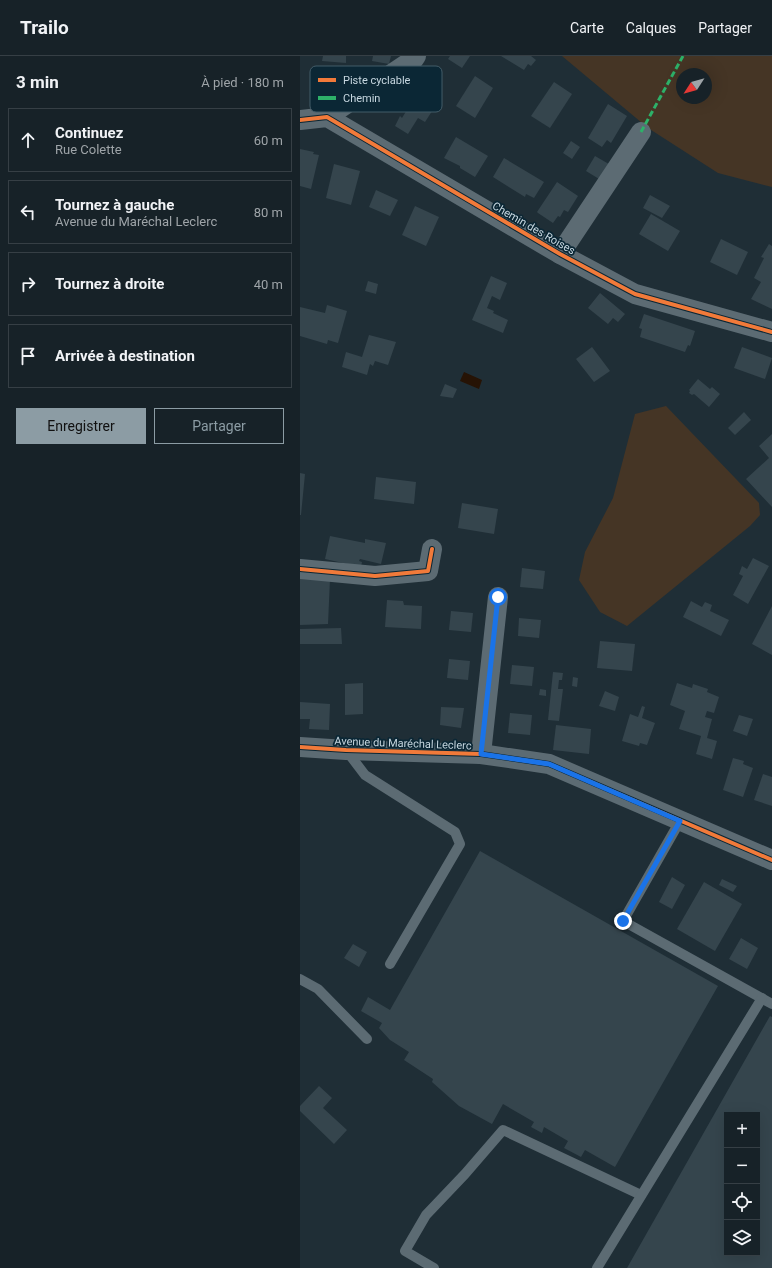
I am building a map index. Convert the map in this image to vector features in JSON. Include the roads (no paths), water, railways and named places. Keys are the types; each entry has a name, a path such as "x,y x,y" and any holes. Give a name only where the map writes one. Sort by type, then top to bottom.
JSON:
{"street":[{"path":"404,66 416,56"},
{"path":"300,120 327,117 334,112"},
{"name":"Chemin des Roises","path":"327,117 560,254 635,294 772,332"},
{"path":"560,254 641,132"},
{"path":"300,569 375,576 428,571 432,549"},
{"path":"481,754 498,597"},
{"name":"Avenue du Maréchal Leclerc","path":"300,747 346,750 481,754 549,764 772,860"}],"lane":[{"path":"346,750 365,775 455,832 460,844 390,964"},
{"path":"680,821 623,921 772,1004"},
{"path":"300,979 318,989 367,1039"},
{"path":"597,1268 762,998"},
{"path":"434,1268 405,1251 426,1215 465,1174 503,1130 641,1195"}]}
